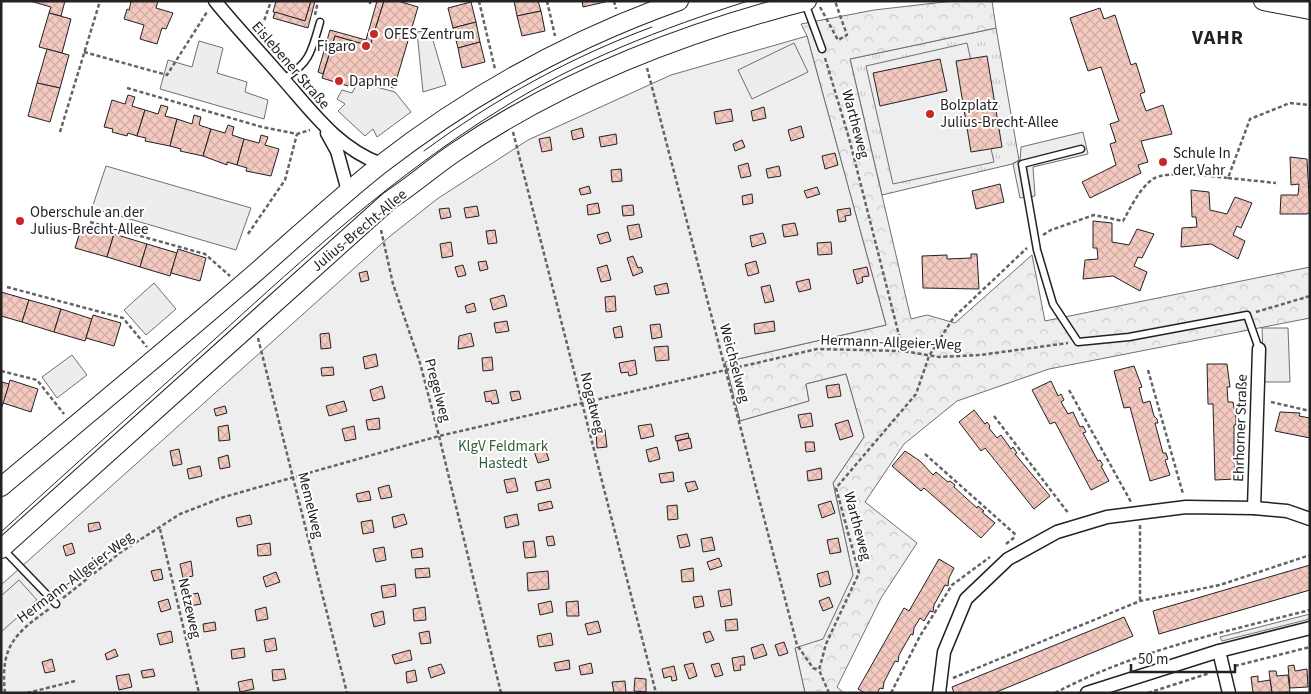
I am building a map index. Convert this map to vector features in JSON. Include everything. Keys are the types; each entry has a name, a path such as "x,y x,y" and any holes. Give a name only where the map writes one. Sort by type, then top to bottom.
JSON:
{"main road":[{"path":"1,487 156,358 348,191 381,164 438,123 499,85 558,54 679,1"},
{"path":"1264,1 1310,10"},
{"name":"Julius-Brecht-Allee","path":"2,548 377,212 454,153 578,81 690,35 809,2"}],"street":[{"name":"Eislebener Straße","path":"212,5 246,37 324,127 346,146 365,158 381,164"},
{"name":"Eislebener Straße","path":"324,127 336,151 348,191"},
{"name":"Ehrhorner Straße","path":"1254,508 1259,349"},
{"path":"939,688 944,652 966,599 1008,559 1057,532 1107,517 1186,507 1254,508 1287,511 1310,519"},
{"path":"1087,693 1219,652 1310,628"},
{"path":"1219,652 1229,693"}],"lane":[{"path":"809,2 822,50"},
{"path":"283,79 296,72 309,58 320,22"},
{"path":"1081,149 1022,164 1035,241 1053,304 1078,342 1129,338 1247,315 1259,349"},
{"path":"2,548 56,604"}],"path":[{"path":"60,132 100,1"},
{"path":"246,37 264,21 271,1"},
{"path":"480,1 499,85"},
{"path":"547,1 558,54"},
{"path":"809,2 830,22 838,40 847,36 835,1"},
{"path":"84,52 167,75 212,5"},
{"name":"Wartheweg","path":"822,50 849,138 904,351"},
{"name":"Weichselweg","path":"642,54 797,645 813,668 819,670"},
{"path":"127,88 262,127 298,134 324,127"},
{"path":"1228,178 1250,119 1290,103 1310,105"},
{"name":"Nogatweg","path":"510,119 656,693"},
{"path":"248,234 285,180 298,134"},
{"path":"929,356 954,317 1035,241 1051,230 1094,215 1123,221 1137,196 1154,178 1187,174 1276,183"},
{"name":"Pregelweg","path":"377,212 393,284 420,363 439,436 502,693"},
{"path":"90,222 205,254 240,286"},
{"path":"7,287 123,318 156,358"},
{"path":"1247,315 1310,296"},
{"name":"Memelweg","path":"253,322 270,378 346,693"},
{"name":"Hermann-Allgeier-Weg","path":"4,693 3,657 25,626 56,604 121,552 180,514 224,497 439,436 582,405 818,349 904,351 929,356 980,355 1031,346 1078,342"},
{"name":"Wartheweg","path":"819,670 826,644 859,573 836,488 916,394 929,356"},
{"path":"1148,370 1186,507"},
{"path":"1,371 37,380 74,427"},
{"path":"1068,390 1138,512 1140,602"},
{"path":"1257,399 1310,411"},
{"path":"994,416 1078,526"},
{"path":"925,454 1028,547"},
{"name":"Netzeweg","path":"160,528 199,693"},
{"path":"1002,547 1016,536"},
{"path":"891,693 920,636 952,586 995,552"},
{"path":"939,688 1140,602 1220,585 1310,555"},
{"path":"1055,693 1084,677 1148,653 1310,610"},
{"path":"819,670 829,693"},
{"path":"27,693 75,680"}],"green space":[{"path":"953,1 992,1 996,28 850,59 911,319 927,315 955,323 1032,255 1045,321 1310,267 1310,318 1049,369 957,401 904,444 865,502 917,543 881,598 837,687 844,693 805,693 795,648 853,575 833,483 864,437 846,374 806,384 809,401 740,421 725,362 886,325 807,36 801,24 874,10"},
{"name":"Bolzplatz Julius-Brecht-Allee","path":"996,28 1019,160 1012,164 882,195 850,59"},
{"name":"KlgV Feldmark Hastedt","path":"807,36 886,325 725,362 740,421 809,401 806,384 846,374 864,437 833,483 853,575 823,639 795,648 805,693 1,693 1,585 389,237 437,199 528,140 671,75"},
{"name":"Bolzplatz Julius-Brecht-Allee","path":"967,43 994,162 893,184 866,66"},
{"path":"1310,614 1310,619 1222,641 1220,637"}],"shaded area":[{"path":"430,30 446,85 423,92 417,32"},
{"path":"199,41 223,48 217,73 247,82 245,92 268,100 264,119 160,89 168,60 192,67"},
{"path":"794,43 808,72 752,99 738,70"},
{"path":"358,82 395,92 411,112 377,137 373,129 365,136 338,111 345,104 337,99 342,90 352,93"},
{"path":"1083,132 1088,154 1033,167 1035,196 1020,198 1013,164 1020,160 1021,147"},
{"path":"106,166 251,208 236,250 92,208"},
{"path":"154,283 176,309 146,335 124,310"},
{"path":"1262,328 1288,328 1290,382 1264,382"},
{"path":"72,355 87,375 57,398 42,377"},
{"path":"19,580 37,600 1,632 1,596"}],"building":[{"path":"30,1 65,1 61,16 49,13 51,7"},
{"path":"158,1 156,8 173,13 166,29 162,28 157,44 140,39 144,25 124,19 131,2"},
{"path":"276,1 311,1 305,21 273,12"},
{"path":"311,1 315,1 308,28 273,18 275,12 305,21"},
{"path":"377,1 384,1 370,46 335,36 323,74 318,72 330,30 366,40"},
{"path":"384,1 398,1 418,7 394,88 351,76 348,86 322,78 335,36 370,46"},
{"path":"514,1 538,1 541,11 517,16"},
{"path":"582,1 605,1 605,2 583,7"},
{"path":"471,2 476,22 453,28 448,8"},
{"path":"1100,8 1104,19 1115,15 1131,65 1136,63 1145,92 1140,94 1146,111 1163,105 1172,134 1141,141 1148,162 1138,165 1141,173 1090,198 1082,182 1116,165 1110,144 1116,142 1110,124 1119,121 1101,67 1088,71 1070,18"},
{"path":"541,11 545,31 522,36 517,16"},
{"path":"49,13 71,19 62,53 39,47"},
{"path":"476,22 480,42 458,48 453,28"},
{"path":"480,42 485,62 462,68 458,48"},
{"path":"47,49 69,55 60,88 37,83"},
{"path":"987,56 1002,147 971,152 956,61"},
{"path":"940,59 947,91 880,106 873,73"},
{"path":"37,83 60,88 50,122 28,116"},
{"path":"128,95 135,97 132,106 145,110 137,136 128,133 127,136 112,132 113,129 104,127 112,100 125,104"},
{"path":"161,105 168,107 165,116 177,119 170,146 145,141 146,138 137,136 145,110 158,114"},
{"path":"764,107 766,118 753,121 751,111"},
{"path":"731,109 733,121 716,124 714,112"},
{"path":"194,115 201,117 199,125 211,129 203,156 180,151 181,149 170,146 177,119 192,124"},
{"path":"228,125 234,127 232,135 244,139 237,165 227,162 227,165 203,156 211,129 225,133"},
{"path":"801,126 804,137 791,141 788,130"},
{"path":"582,128 584,137 573,140 571,131"},
{"path":"616,134 617,144 601,147 599,137"},
{"path":"261,135 268,137 265,145 279,149 271,176 246,171 247,168 237,165 244,139 259,143"},
{"path":"550,137 552,150 542,152 539,139"},
{"path":"742,140 745,147 735,151 733,144"},
{"path":"835,153 838,165 825,169 822,156"},
{"path":"1290,157 1307,159 1310,212 1307,214 1280,214 1281,195 1298,195 1299,184 1291,185"},
{"path":"748,163 751,176 741,178 738,166"},
{"path":"779,166 781,176 768,178 766,169"},
{"path":"621,169 622,181 612,182 611,170"},
{"path":"1000,184 1004,202 976,209 972,191"},
{"path":"589,186 591,193 581,195 579,189"},
{"path":"817,187 820,194 807,198 804,191"},
{"path":"1191,190 1209,192 1210,210 1227,214 1235,197 1252,203 1241,228 1237,226 1233,235 1245,241 1238,259 1211,244 1181,247 1182,228 1197,227 1196,217 1192,217"},
{"path":"752,194 753,203 743,205 742,196"},
{"path":"598,203 600,213 588,215 587,205"},
{"path":"633,205 634,215 623,216 622,206"},
{"path":"477,206 479,216 466,218 464,208"},
{"path":"449,208 451,217 441,219 439,209"},
{"path":"850,208 851,215 845,216 846,221 839,222 837,210"},
{"path":"1093,221 1112,223 1112,242 1129,245 1137,229 1154,234 1142,258 1138,257 1134,266 1147,272 1140,291 1113,276 1083,279 1085,260 1098,259 1097,248 1093,248"},
{"path":"795,223 798,235 784,237 782,225"},
{"path":"639,224 642,237 630,240 627,226"},
{"path":"82,225 114,234 107,257 75,248"},
{"path":"495,230 497,243 488,244 486,231"},
{"path":"608,232 611,241 600,244 597,235"},
{"path":"763,233 766,243 752,247 750,236"},
{"path":"114,234 147,244 140,267 107,257"},
{"path":"451,242 453,256 442,258 440,244"},
{"path":"831,242 832,254 818,255 817,243"},
{"path":"147,244 177,253 170,276 140,267"},
{"path":"178,249 206,258 200,281 171,273"},
{"path":"971,254 977,254 979,289 923,288 922,256 947,255 947,259 971,258"},
{"path":"633,256 638,268 641,267 643,272 633,276 627,258"},
{"path":"486,261 488,269 480,271 478,262"},
{"path":"756,261 759,273 748,276 745,264"},
{"path":"463,265 466,275 458,277 455,267"},
{"path":"607,265 611,280 601,282 597,268"},
{"path":"867,267 869,276 862,277 863,282 857,284 853,270"},
{"path":"367,271 369,280 361,282 359,273"},
{"path":"809,279 811,289 799,292 796,282"},
{"path":"667,283 669,293 656,295 654,286"},
{"path":"770,285 774,301 765,303 761,287"},
{"path":"1,292 29,300 22,322 1,316"},
{"path":"504,295 507,306 493,310 490,299"},
{"path":"615,296 616,311 606,312 605,297"},
{"path":"29,300 61,309 54,332 22,322"},
{"path":"474,303 476,311 467,313 465,306"},
{"path":"61,309 92,319 85,341 54,332"},
{"path":"93,315 121,323 114,346 86,338"},
{"path":"507,321 509,331 496,333 494,323"},
{"path":"774,321 775,331 755,334 754,324"},
{"path":"660,324 662,337 652,339 650,325"},
{"path":"621,326 623,337 615,338 613,328"},
{"path":"329,333 331,348 321,349 320,334"},
{"path":"471,333 474,346 458,349 459,336"},
{"path":"668,346 669,360 656,361 654,347"},
{"path":"376,354 378,366 365,369 363,357"},
{"path":"492,357 493,370 483,371 482,358"},
{"path":"635,360 637,374 629,376 628,372 621,373 619,363"},
{"path":"1207,364 1227,364 1230,387 1227,387 1228,402 1233,402 1236,418 1236,425 1234,425 1234,457 1237,457 1235,479 1215,480 1213,404 1208,404"},
{"path":"1134,366 1142,387 1139,388 1143,403 1150,401 1158,423 1155,423 1163,453 1166,453 1168,459 1165,460 1170,475 1150,481 1130,407 1124,408 1114,371"},
{"path":"333,367 334,375 322,376 321,368"},
{"path":"10,380 38,389 31,412 3,403"},
{"path":"1051,381 1058,396 1061,394 1064,400 1061,402 1068,414 1073,412 1080,427 1083,426 1086,432 1083,433 1098,461 1100,460 1103,465 1101,466 1109,481 1091,490 1055,422 1050,424 1032,390"},
{"path":"2,382 9,384 2,407 1,406"},
{"path":"839,384 841,396 828,398 826,386"},
{"path":"382,386 385,398 373,401 370,390"},
{"path":"496,390 499,403 492,404 491,401 486,402 484,392"},
{"path":"519,391 521,399 512,401 510,392"},
{"path":"344,401 347,411 329,416 326,406"},
{"path":"225,406 227,413 216,416 214,409"},
{"path":"974,410 985,424 987,422 997,438 1001,435 1011,449 1013,447 1017,453 1015,454 1050,496 1034,509 985,448 981,451 959,422"},
{"path":"1280,412 1300,413 1299,416 1310,418 1310,438 1275,431"},
{"path":"811,413 813,426 801,428 798,415"},
{"path":"379,418 380,429 368,430 366,420"},
{"path":"848,420 853,436 840,440 835,424"},
{"path":"651,424 654,436 641,439 638,426"},
{"path":"228,425 230,440 219,441 218,427"},
{"path":"354,426 356,439 345,441 342,429"},
{"path":"605,430 607,447 597,448 596,431"},
{"path":"688,433 689,438 676,441 675,436"},
{"path":"690,438 692,448 679,451 677,441"},
{"path":"805,442 814,442 815,451 806,452"},
{"path":"657,447 660,459 649,462 646,450"},
{"path":"545,448 549,460 538,463 534,451"},
{"path":"179,449 182,464 173,466 170,451"},
{"path":"905,451 920,461 933,475 936,472 955,485 954,487 977,508 978,506 984,511 982,512 995,523 981,538 924,488 921,491 892,466"},
{"path":"228,455 230,467 220,469 218,458"},
{"path":"200,466 202,476 189,479 187,469"},
{"path":"821,468 822,479 808,481 807,471"},
{"path":"673,472 674,481 661,483 659,474"},
{"path":"515,478 518,491 507,493 504,480"},
{"path":"549,479 551,488 537,491 535,482"},
{"path":"695,481 698,489 688,492 685,483"},
{"path":"389,485 392,497 381,499 378,488"},
{"path":"369,491 371,500 358,502 356,494"},
{"path":"551,501 553,508 539,511 538,504"},
{"path":"831,501 835,513 822,518 818,505"},
{"path":"677,505 678,519 668,520 667,506"},
{"path":"404,514 407,524 394,528 392,517"},
{"path":"517,514 519,525 506,528 504,517"},
{"path":"250,515 252,524 238,527 236,518"},
{"path":"372,520 374,532 363,534 361,522"},
{"path":"99,522 101,529 89,532 88,524"},
{"path":"687,534 690,546 680,548 677,536"},
{"path":"553,536 555,545 548,546 546,537"},
{"path":"712,537 715,550 703,552 701,539"},
{"path":"838,538 841,552 830,554 827,540"},
{"path":"534,541 536,557 525,558 523,542"},
{"path":"72,543 75,553 66,556 63,546"},
{"path":"270,543 271,555 258,556 257,545"},
{"path":"384,547 386,560 376,562 373,549"},
{"path":"422,548 423,557 412,558 411,550"},
{"path":"719,558 722,566 710,570 707,562"},
{"path":"939,559 954,568 949,578 948,586 945,585 934,605 933,612 930,611 924,621 920,618 914,628 913,635 911,634 899,655 898,662 895,661 884,682 883,689 880,688 877,693 865,693 858,689 904,608 909,611"},
{"path":"191,561 193,576 183,578 180,564"},
{"path":"1310,565 1310,590 1159,634 1153,611"},
{"path":"429,568 430,577 416,578 415,569"},
{"path":"693,568 694,581 682,582 681,570"},
{"path":"161,569 163,579 154,581 151,571"},
{"path":"548,571 549,589 528,591 527,573"},
{"path":"828,571 831,584 820,587 817,574"},
{"path":"276,572 280,582 266,587 263,577"},
{"path":"395,584 396,596 383,598 381,586"},
{"path":"730,589 732,605 721,607 718,591"},
{"path":"198,593 201,604 190,606 188,595"},
{"path":"702,596 704,606 695,608 693,597"},
{"path":"829,597 833,607 823,611 819,601"},
{"path":"168,599 171,609 161,612 158,602"},
{"path":"551,601 553,612 540,615 538,604"},
{"path":"578,601 579,616 567,616 566,602"},
{"path":"266,607 268,619 257,621 255,610"},
{"path":"425,607 426,620 414,621 413,609"},
{"path":"383,611 385,624 374,627 371,614"},
{"path":"1124,617 1133,636 994,693 954,693 952,687"},
{"path":"737,619 738,630 726,631 725,620"},
{"path":"598,621 601,632 588,635 585,624"},
{"path":"215,622 216,630 204,632 203,624"},
{"path":"171,631 173,642 160,645 157,634"},
{"path":"429,631 431,643 421,644 419,633"},
{"path":"710,631 714,640 706,643 703,633"},
{"path":"551,633 553,645 539,647 537,636"},
{"path":"275,638 277,650 266,652 264,640"},
{"path":"784,642 788,653 779,656 775,645"},
{"path":"763,644 767,655 754,659 751,648"},
{"path":"244,648 245,657 232,659 231,650"},
{"path":"115,649 118,656 107,660 105,654"},
{"path":"410,650 412,660 395,664 392,655"},
{"path":"744,656 745,665 740,665 741,670 734,671 732,658"},
{"path":"52,659 55,671 45,673 42,662"},
{"path":"569,660 570,669 556,671 554,663"},
{"path":"591,663 593,673 581,675 579,666"},
{"path":"693,663 697,676 689,679 684,665"},
{"path":"719,663 723,675 715,677 711,665"},
{"path":"441,664 445,673 431,678 428,668"},
{"path":"1294,665 1295,671 1307,669 1308,687 1290,688 1288,666"},
{"path":"674,666 677,680 672,681 671,676 664,678 662,669"},
{"path":"153,669 155,676 143,678 141,671"},
{"path":"284,669 286,679 273,681 272,670"},
{"path":"415,670 417,681 407,683 406,672"},
{"path":"1269,671 1276,671 1277,676 1288,675 1290,692 1272,693"},
{"path":"129,674 132,687 119,690 116,676"},
{"path":"1258,676 1258,682 1270,680 1272,693 1253,693 1251,677"},
{"path":"635,678 646,679 646,692 634,691"},
{"path":"252,679 254,689 240,692 238,682"},
{"path":"625,681 626,693 614,693 612,682"}],"tram line":[{"path":"1,532 318,247 388,188 462,134 530,92 590,61 653,34 748,1"},
{"path":"424,151 477,114 534,81 592,52 652,27"}],"place":[{"name":"OFES Zentrum","path":"374,34"},
{"name":"Figaro","path":"366,46"},
{"name":"Daphne","path":"339,81"},
{"name":"Bolzplatz Julius-Brecht-Allee","path":"930,114"},
{"name":"Schule In der Vahr","path":"1163,162"},
{"name":"Oberschule an der Julius-Brecht-Allee","path":"20,221"}],"district":[{"name":"VAHR","path":"1218,37"}]}
